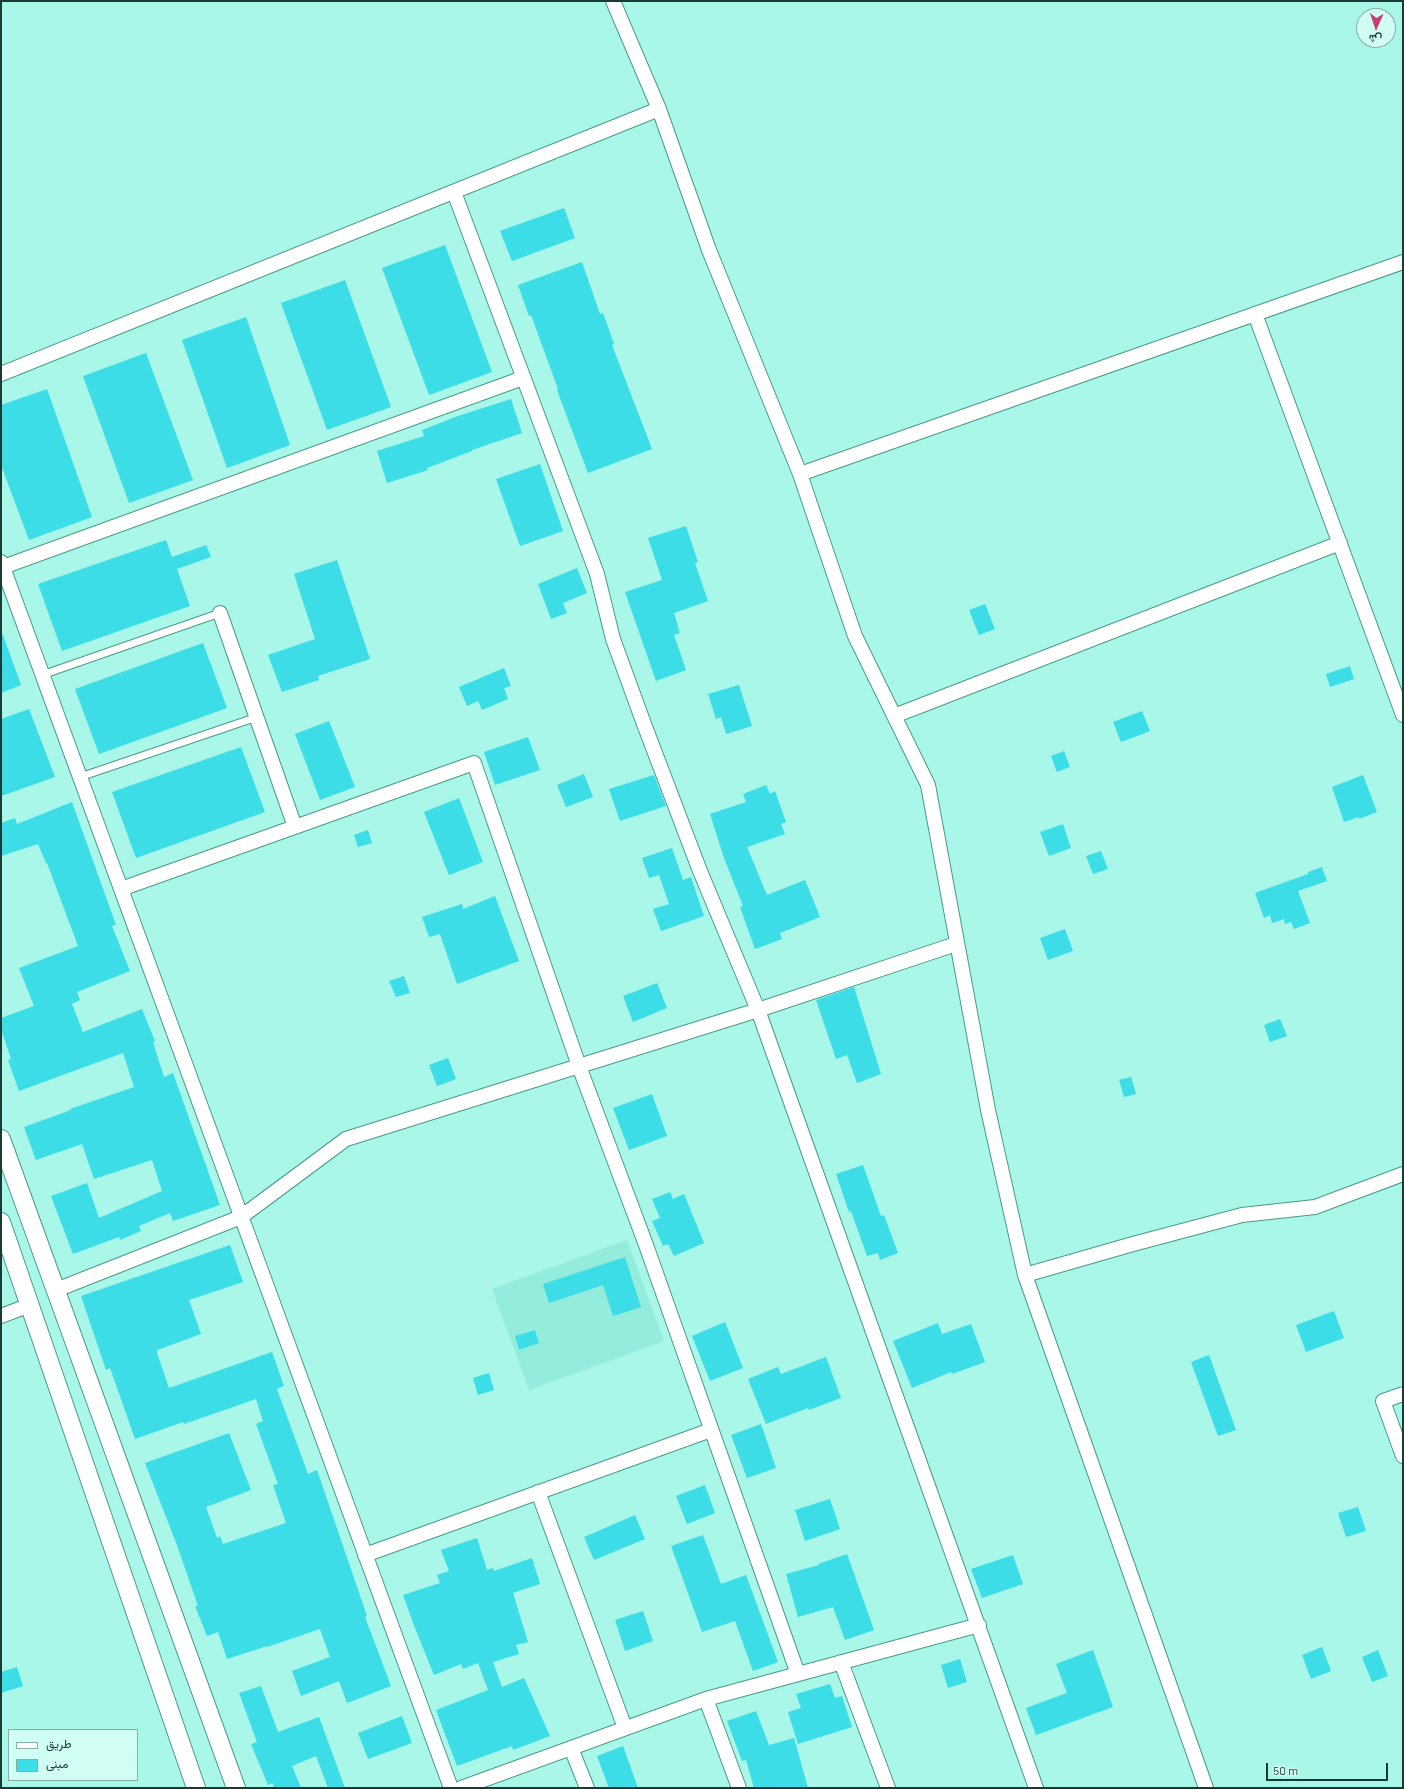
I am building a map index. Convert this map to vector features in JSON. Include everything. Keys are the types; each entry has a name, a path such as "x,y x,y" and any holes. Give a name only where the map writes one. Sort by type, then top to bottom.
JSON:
{"street":[{"path":"613,1 659,109 709,250 800,474 855,636 928,785 956,944 988,1110 1026,1275 1206,1788"},
{"path":"1,374 659,109"},
{"path":"454,192 597,574 613,639 644,724 700,872 758,1010 1036,1788"},
{"path":"800,474 1403,262"},
{"path":"1255,314 1403,715"},
{"path":"451,1788 2,564 524,378"},
{"path":"894,716 1340,543"},
{"path":"220,613 295,827"},
{"path":"121,889 474,763 579,1066 646,1245 798,1674"},
{"path":"56,1290 241,1217 346,1139 758,1010 956,944"},
{"path":"1,1139 236,1788"},
{"path":"1026,1275 1132,1244 1242,1215 1315,1207 1403,1174"},
{"path":"1,1222 196,1788"},
{"path":"1,1316 30,1305"},
{"path":"1403,1394 1383,1401 1403,1456"},
{"path":"365,1555 711,1430"},
{"path":"538,1492 625,1728"},
{"path":"461,1788 706,1699 979,1625"},
{"path":"841,1662 888,1788"},
{"path":"706,1699 739,1788"},
{"path":"571,1748 587,1788"}],"lane":[{"path":"42,675 220,613"},
{"path":"80,777 257,717"}],"shaded area":[{"path":"627,1240 664,1341 529,1390 492,1289"}],"building":[{"path":"564,208 575,238 512,261 500,231"},
{"path":"445,245 492,372 429,395 382,268"},
{"path":"582,262 600,314 603,313 614,344 612,345 652,449 588,473 531,315 529,316 518,285"},
{"path":"345,280 391,407 327,430 281,303"},
{"path":"246,317 290,445 227,468 182,340"},
{"path":"146,353 193,480 129,503 83,376"},
{"path":"47,389 92,517 29,540 1,465 1,405"},
{"path":"511,399 522,433 472,450 427,468 428,470 387,483 377,451 424,436 422,430 458,416"},
{"path":"540,464 563,531 520,546 496,479"},
{"path":"686,526 698,562 695,563 708,601 674,613 680,633 674,635 686,670 656,681 625,592 662,580 648,538"},
{"path":"166,540 172,557 206,545 211,557 177,569 190,606 62,651 38,584"},
{"path":"337,560 370,659 318,676 319,680 282,692 268,655 315,639 294,574"},
{"path":"577,568 587,593 563,603 567,613 551,619 538,584"},
{"path":"985,604 995,629 979,635 969,610"},
{"path":"1,635 3,635 21,685 1,693"},
{"path":"203,643 227,708 99,754 75,689"},
{"path":"1350,666 1354,679 1330,687 1326,674"},
{"path":"504,668 511,686 504,688 508,699 482,710 478,701 467,706 459,687"},
{"path":"739,685 752,726 726,734 721,717 716,719 708,694"},
{"path":"29,709 55,777 1,796 1,719"},
{"path":"1142,711 1150,731 1121,742 1113,722"},
{"path":"329,721 355,787 320,800 295,734"},
{"path":"528,737 540,770 495,785 484,752"},
{"path":"241,747 265,812 136,858 112,792"},
{"path":"1064,751 1070,767 1057,772 1051,756"},
{"path":"584,774 593,797 566,807 557,785"},
{"path":"654,775 666,806 620,821 609,789"},
{"path":"1363,775 1377,812 1359,819 1359,817 1344,822 1332,787"},
{"path":"766,785 770,794 775,791 786,822 781,824 785,834 747,847 767,895 805,880 820,917 780,933 782,939 755,949 740,907 743,906 724,858 710,814 746,802 743,794"},
{"path":"459,798 483,862 449,875 424,812"},
{"path":"72,802 116,925 112,926 130,971 77,992 80,1000 72,1004 83,1032 142,1009 155,1041 153,1042 164,1077 173,1073 220,1205 173,1221 170,1213 139,1226 141,1231 120,1240 119,1237 73,1254 51,1196 87,1183 99,1218 162,1191 152,1160 94,1179 82,1144 36,1160 24,1127 134,1087 123,1053 19,1091 8,1060 11,1059 1,1029 1,1018 34,1006 19,968 78,946 47,863 38,844 1,856 1,823 15,818 17,824"},
{"path":"1063,824 1071,848 1049,856 1040,832"},
{"path":"368,830 372,843 358,847 354,835"},
{"path":"672,848 683,880 691,877 704,916 661,931 653,909 669,904 659,875 649,878 642,858"},
{"path":"1101,851 1108,869 1093,874 1086,856"},
{"path":"1322,867 1327,881 1298,891 1310,923 1294,929 1291,922 1285,924 1284,919 1272,923 1270,915 1264,918 1255,893 1308,874 1308,872"},
{"path":"495,896 519,961 457,984 440,934 429,937 422,917 462,904 463,909"},
{"path":"1065,929 1073,951 1048,960 1040,938"},
{"path":"404,976 410,993 396,997 389,981"},
{"path":"657,983 667,1008 633,1022 623,996"},
{"path":"854,987 881,1074 857,1083 847,1055 836,1059 816,1000"},
{"path":"1280,1019 1287,1036 1270,1042 1264,1025"},
{"path":"448,1058 456,1079 437,1086 429,1065"},
{"path":"1131,1077 1136,1094 1124,1097 1119,1080"},
{"path":"652,1094 667,1136 629,1150 613,1108"},
{"path":"863,1165 881,1216 884,1215 898,1253 880,1260 878,1253 867,1256 851,1211 849,1212 836,1174"},
{"path":"670,1192 673,1199 684,1194 704,1243 674,1256 668,1244 663,1246 652,1221 660,1218 652,1199"},
{"path":"230,1245 243,1282 189,1300 201,1334 157,1350 157,1353 169,1388 272,1352 284,1386 277,1389 308,1474 317,1470 367,1616 365,1617 391,1686 347,1703 339,1681 301,1696 292,1671 330,1657 320,1629 227,1659 218,1632 207,1636 195,1606 198,1606 177,1545 145,1463 229,1433 251,1490 206,1507 217,1538 220,1536 223,1544 286,1523 273,1485 278,1484 256,1424 263,1421 256,1399 135,1439 110,1368 106,1370 81,1296"},
{"path":"625,1257 641,1307 613,1316 603,1285 549,1303 543,1284"},
{"path":"1334,1311 1344,1338 1306,1352 1296,1325"},
{"path":"725,1322 743,1368 710,1381 692,1336"},
{"path":"938,1323 942,1334 971,1324 985,1362 952,1374 951,1372 912,1388 893,1341"},
{"path":"535,1330 539,1343 519,1350 515,1336"},
{"path":"1209,1355 1236,1430 1218,1436 1191,1362"},
{"path":"826,1357 841,1398 809,1410 808,1408 766,1424 748,1379 778,1367 781,1374"},
{"path":"489,1373 494,1390 478,1395 473,1378"},
{"path":"761,1424 776,1468 747,1478 731,1435"},
{"path":"705,1485 715,1513 687,1524 676,1496"},
{"path":"830,1499 840,1529 805,1541 795,1510"},
{"path":"1358,1507 1366,1531 1346,1537 1338,1513"},
{"path":"635,1515 645,1539 594,1560 584,1537"},
{"path":"703,1535 721,1584 746,1575 778,1662 753,1671 735,1621 702,1632 671,1546"},
{"path":"477,1538 487,1570 493,1568 494,1571 532,1558 540,1584 513,1593 528,1642 516,1645 519,1654 493,1662 502,1687 524,1678 550,1736 513,1750 512,1746 457,1766 436,1710 488,1690 478,1663 463,1669 461,1664 434,1675 403,1595 440,1583 437,1575 449,1571 441,1550"},
{"path":"847,1554 874,1630 845,1640 833,1607 798,1617 786,1574 819,1565 818,1564"},
{"path":"1013,1555 1023,1584 982,1598 971,1569"},
{"path":"643,1611 653,1641 625,1651 615,1620"},
{"path":"1322,1647 1331,1671 1311,1679 1302,1655"},
{"path":"1093,1650 1113,1707 1036,1735 1026,1708 1067,1693 1056,1664"},
{"path":"1378,1650 1388,1676 1372,1682 1362,1657"},
{"path":"960,1659 967,1682 948,1688 941,1665"},
{"path":"17,1667 23,1686 1,1693 1,1672"},
{"path":"830,1684 835,1698 842,1696 852,1727 798,1744 788,1712 801,1708 796,1694"},
{"path":"261,1686 278,1732 319,1717 345,1788 328,1788 316,1756 292,1766 301,1788 274,1788 273,1783 268,1785 251,1744 257,1742 239,1693"},
{"path":"756,1711 769,1745 794,1738 808,1788 754,1788 746,1760 742,1761 727,1721"},
{"path":"402,1716 412,1743 368,1759 358,1733"},
{"path":"623,1746 638,1788 609,1788 597,1756"}]}
